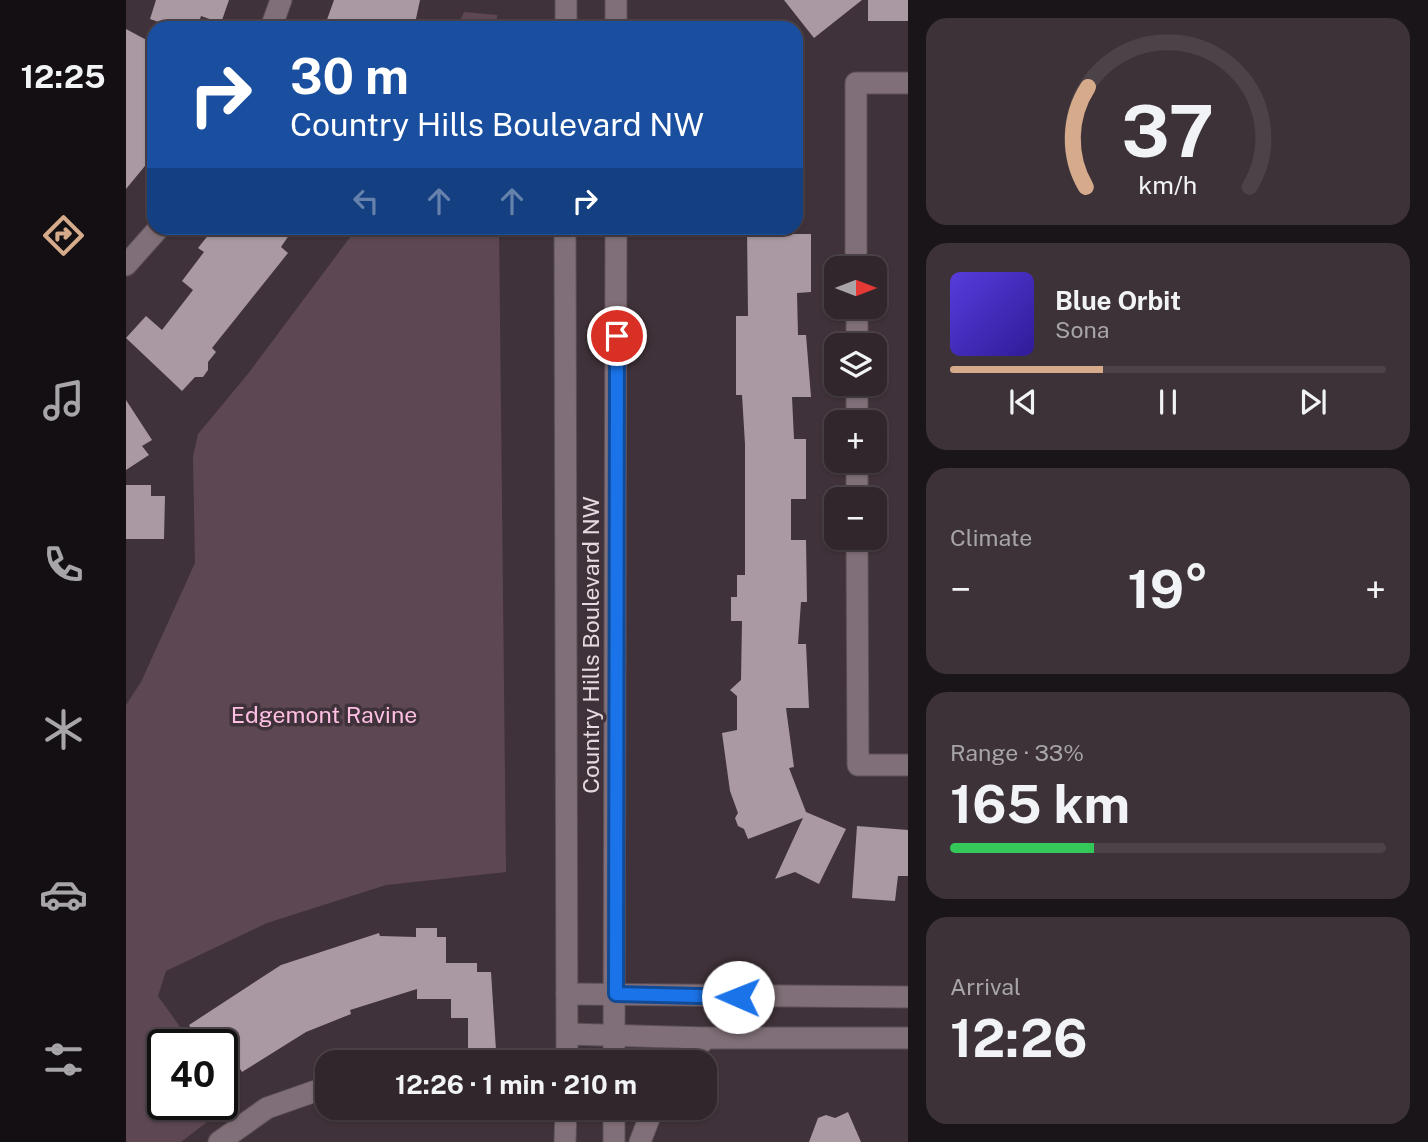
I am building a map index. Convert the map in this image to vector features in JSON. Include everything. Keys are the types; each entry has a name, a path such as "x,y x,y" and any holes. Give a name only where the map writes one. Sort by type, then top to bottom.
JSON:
{"main road":[{"path":"274,21 281,0"},
{"path":"566,0 566,21"},
{"path":"616,0 616,21"},
{"path":"856,256 856,83 908,83"},
{"path":"126,265 153,235"},
{"name":"Country Hills Boulevard NW","path":"565,235 567,1050"},
{"name":"Country Hills Boulevard NW","path":"614,1050 616,235"},
{"path":"858,550 858,765 908,765"},
{"path":"567,994 908,997"},
{"path":"568,1034 706,1038 908,1038"},
{"path":"694,1050 706,1038"},
{"path":"219,1142 267,1108 315,1091"},
{"path":"565,1142 566,1120"},
{"path":"614,1120 614,1142"},
{"path":"640,1142 648,1120"}],"green space":[{"path":"464,12 497,15 497,21 460,21"},
{"name":"Edgemont Ravine","path":"352,235 499,235 506,872 386,885 267,923 166,971 158,996 182,1029 147,1029 147,1120 210,1120 181,1142 126,1142 126,705 141,682 195,563 193,457 198,434 247,375"}],"building":[{"path":"156,0 229,0 222,21 201,16 199,21 150,19"},
{"path":"334,0 420,0 416,21 326,21"},
{"path":"784,0 862,0 814,38"},
{"path":"868,0 908,0 908,21 868,21"},
{"path":"126,29 147,40 147,164 126,189"},
{"path":"811,234 811,292 797,293 798,335 806,335 811,397 792,397 794,439 806,439 806,499 791,499 791,540 806,540 807,602 801,602 798,644 806,644 809,708 786,708 794,767 789,768 806,812 846,829 819,884 795,872 775,879 803,818 748,839 744,829 738,826 735,818 738,813 730,791 722,733 737,730 737,696 730,690 741,680 742,621 731,621 731,597 737,597 737,575 745,575 745,444 742,395 736,395 736,316 748,316 747,235"},
{"path":"208,235 289,235 281,247 288,253 212,348 216,352 208,362 208,370 203,377 195,377 182,391 126,338 146,316 162,330 193,290 182,281 204,252 198,248"},
{"path":"126,400 152,440 142,446 149,455 126,470"},
{"path":"126,485 151,485 151,496 165,496 164,539 126,539"},
{"path":"857,826 908,830 908,876 898,876 895,901 852,898"},
{"path":"416,928 437,928 437,937 446,937 446,963 477,963 477,972 491,972 496,1050 468,1050 468,1018 451,1018 451,999 417,999 417,989 350,1010 351,1014 306,1032 242,1072 238,1066 238,1029 191,1029 189,1025 281,965 379,933 380,936 416,937"},
{"path":"848,1112 861,1142 809,1142 818,1118 826,1115 835,1118"}],"route":[{"path":"617,336 616,994 738,997"}]}
